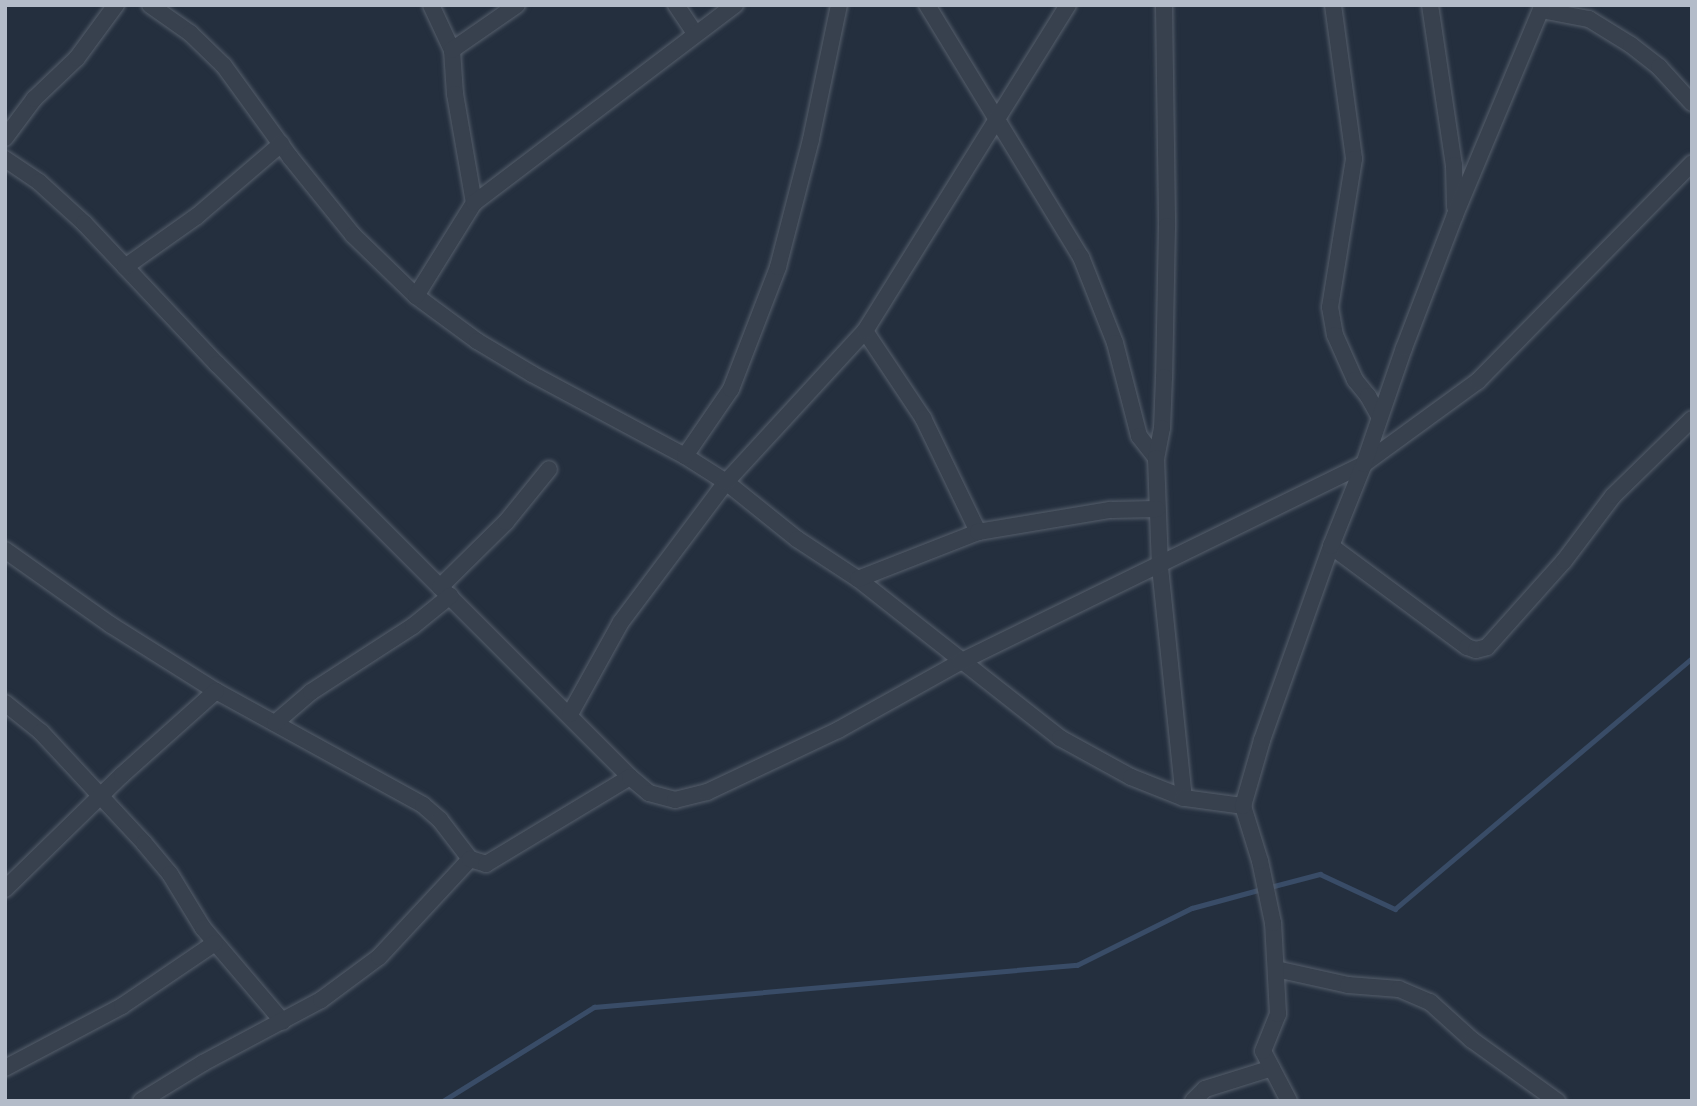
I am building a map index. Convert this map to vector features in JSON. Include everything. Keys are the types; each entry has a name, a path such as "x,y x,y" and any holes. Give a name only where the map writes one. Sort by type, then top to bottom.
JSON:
{"street":[{"path":"5,138 34,99 78,58 116,5"},
{"path":"150,5 210,51 353,234 416,296 477,341 532,374 685,456 726,482 797,539 858,579 960,662 1060,738 1131,777 1184,798 1242,806"},
{"path":"431,5 452,50 455,94 474,203"},
{"path":"452,50 517,5"},
{"path":"676,5 695,33"},
{"path":"416,296 474,203 735,5"},
{"path":"685,456 730,389 778,267 811,139 839,5"},
{"path":"927,5 1081,257 1115,343 1139,436 1156,458"},
{"path":"570,714 621,622 726,482 865,331 1068,5"},
{"path":"1164,5 1165,349 1162,428 1156,458 1157,509 1160,567 1184,798"},
{"path":"1333,5 1354,159 1331,292 1332,321 1355,380 1379,416"},
{"path":"1430,5 1454,165 1455,215"},
{"path":"1289,1101 1263,1051 1278,1014 1273,923 1260,862 1242,806 1262,740 1331,546 1364,464 1379,416 1455,215 1542,8 1589,19 1631,45 1659,67 1692,103"},
{"path":"125,267 197,216 281,144"},
{"path":"5,159 40,182 630,777 649,793 675,800 707,792 838,730 960,662 1160,567 1364,464 1478,381 1692,163"},
{"path":"865,331 937,443 978,533"},
{"path":"1331,546 1467,646 1476,650 1487,648 1564,561 1613,496 1692,419"},
{"path":"275,723 311,692 413,626 549,470"},
{"path":"858,579 978,533 1110,510 1157,509"},
{"path":"5,550 111,625 216,691 423,805 440,820 470,859 486,864 630,777"},
{"path":"5,889 216,691"},
{"path":"5,703 41,732 102,796 170,874 215,943 283,1022"},
{"path":"141,1101 203,1063 321,1000 379,957 470,859"},
{"path":"5,1068 122,1006 215,943"},
{"path":"1276,970 1348,985 1399,989 1430,1002 1472,1040 1557,1101"},
{"path":"1193,1101 1205,1089 1272,1068"}],"waterway":[{"path":"1270,887 1320,874 1395,909 1692,658"},
{"path":"443,1101 594,1007 1077,965 1192,908 1262,889"}]}
